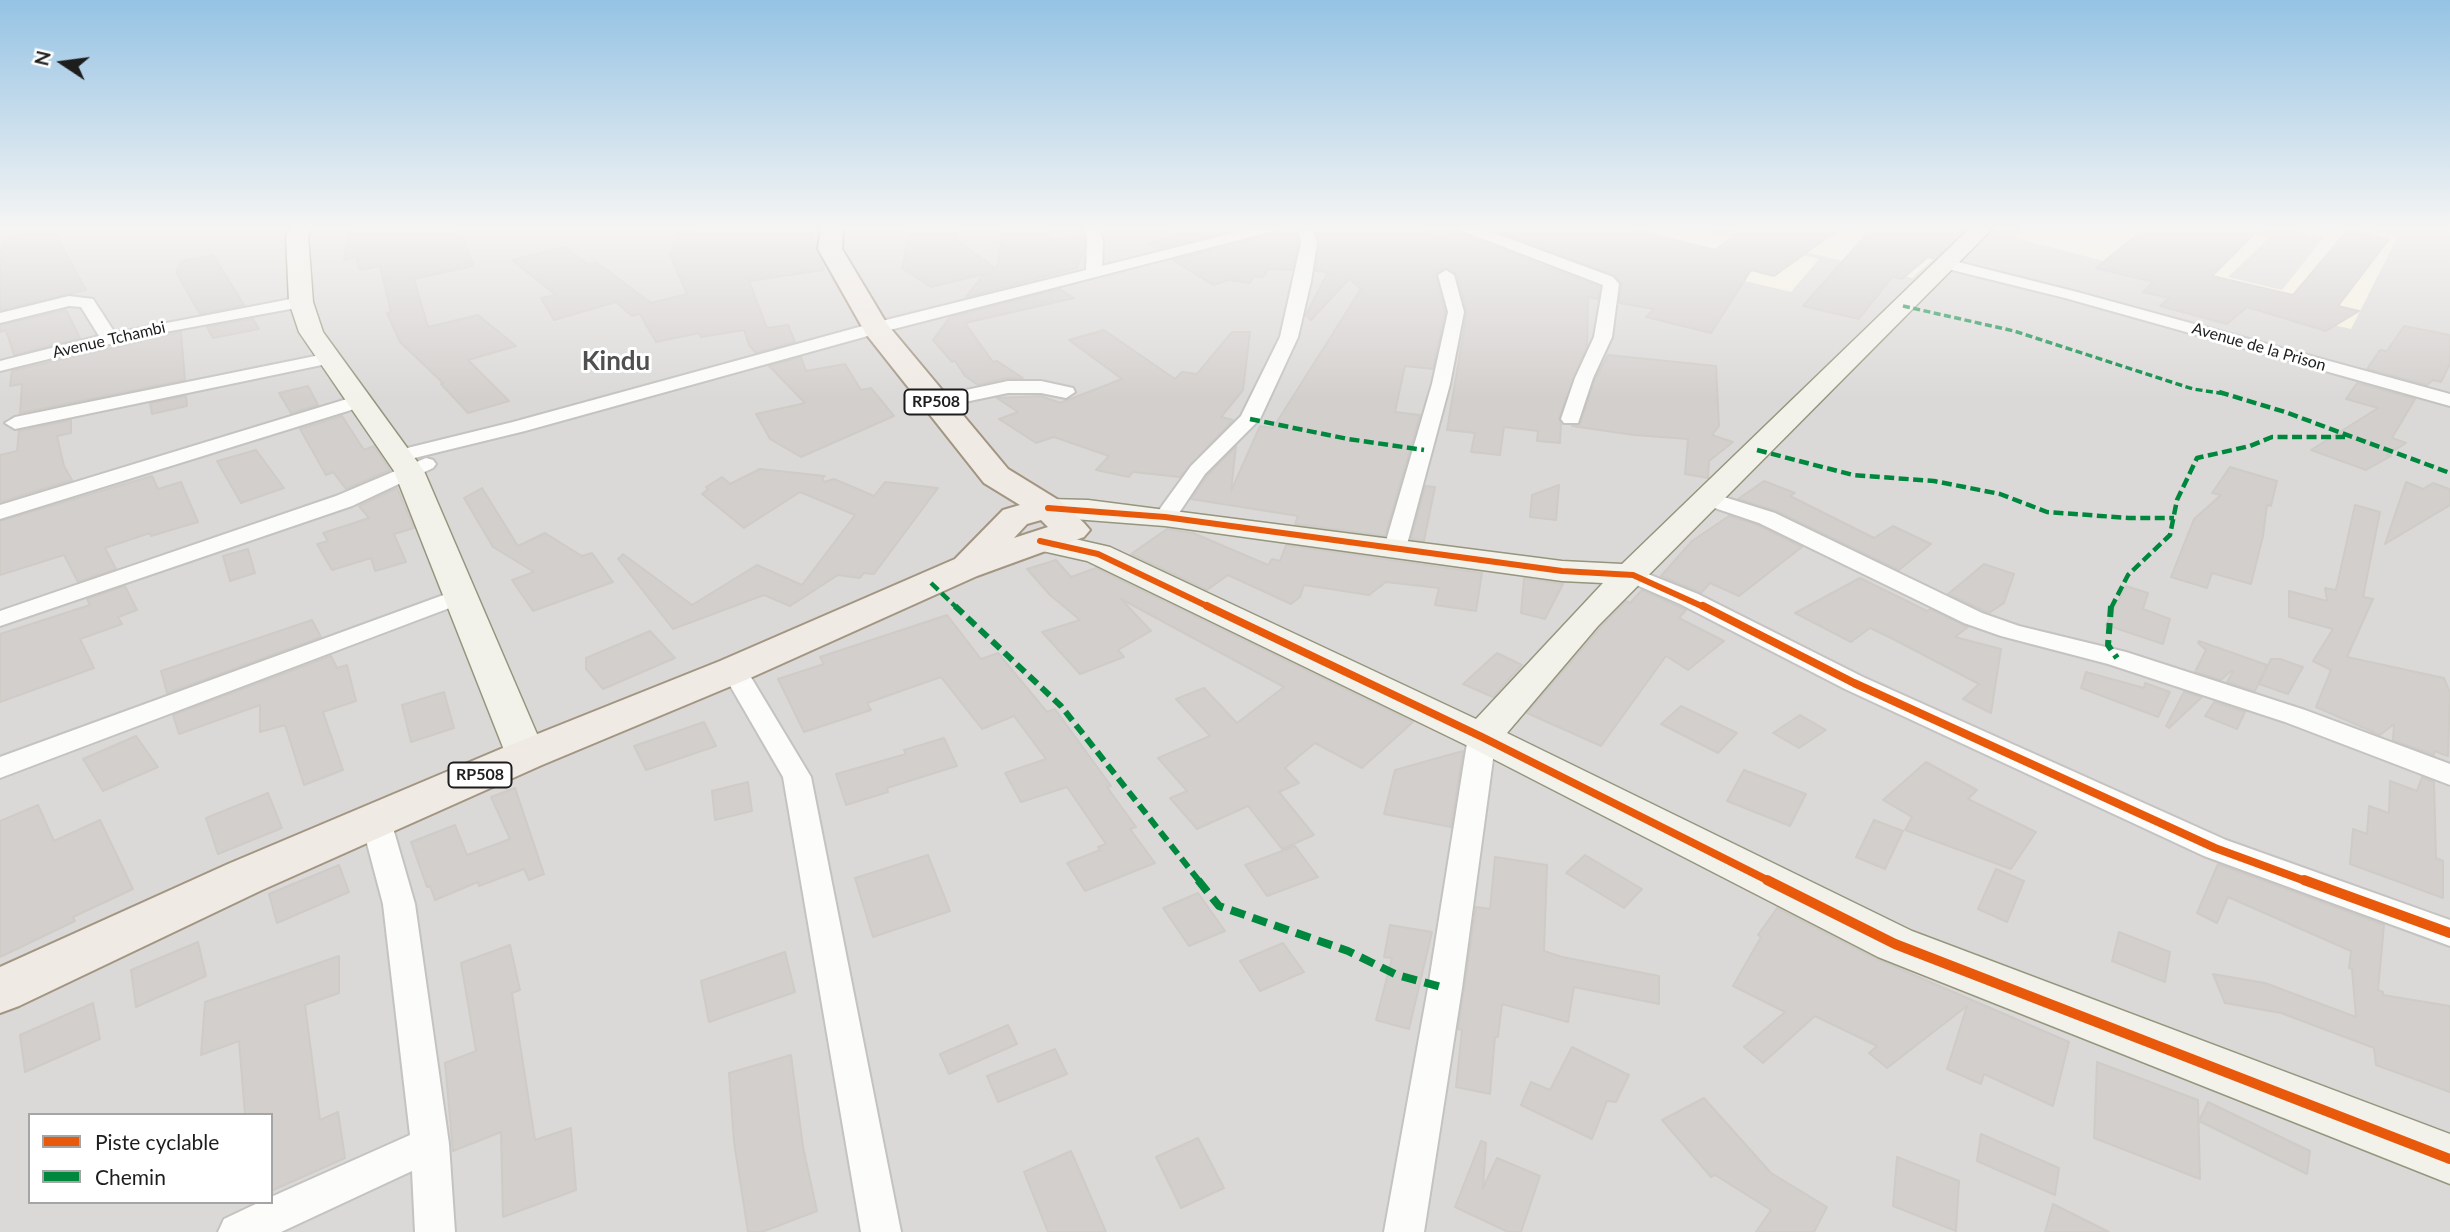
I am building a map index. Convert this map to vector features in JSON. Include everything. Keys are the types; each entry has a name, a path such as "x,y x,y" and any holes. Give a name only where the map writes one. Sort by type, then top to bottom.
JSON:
{"main road":[{"path":"851,284 876,328"},
{"name":"RP508","path":"876,328 996,476 1006,504 1055,530"},
{"name":"RP508","path":"0,991 245,877 526,755 734,670 1055,530"}],"street":[{"path":"300,284 301,302 311,332 404,463 526,755"},
{"path":"0,619 344,501 404,463 518,427 876,328 1045,284"},
{"path":"1165,517 1198,470 1250,419 1284,347 1302,284"},
{"path":"1395,548 1427,437 1456,312 1449,284"},
{"path":"1571,419 1584,378 1603,337 1611,284"},
{"path":"1404,1232 1445,988 1482,737 1586,619 1925,284"},
{"name":"Avenue de la Prison","path":"2029,284 2450,400"},
{"path":"0,317 69,301 87,303 110,339"},
{"name":"Avenue Tchambi","path":"0,366 110,339 301,302"},
{"path":"15,423 199,383 335,365"},
{"path":"936,402 1008,387 1041,387 1066,392"},
{"path":"0,512 360,401"},
{"path":"1709,498 1767,518 1973,618 2010,631 2117,658 2295,716 2450,775"},
{"path":"1055,530 1110,517 1115,512 1563,571 1633,575 1689,598 1854,682 2215,849 2450,933"},
{"path":"1055,530 1482,737 1895,944 2450,1159"},
{"path":"0,768 460,596"},
{"path":"734,670 797,777 881,1232"},
{"path":"376,821 399,904 430,1144 435,1232"},
{"path":"238,1232 430,1144"}],"shaded area":[{"path":"0,284 2450,284 2450,1232 0,1232"},
{"path":"1760,284 1797,284 1791,292"},
{"path":"2196,284 2259,284 2282,290 2286,284 2373,284 2351,329 2197,293 2202,286"}],"building":[{"path":"0,284 83,284 86,290 0,310"},
{"path":"183,284 231,284 244,305 200,314"},
{"path":"384,284 416,284 428,327 478,315 516,346 468,360 509,401 468,413 441,384 443,383 400,342 387,313 391,312"},
{"path":"543,284 626,284 651,303 687,294 683,284 750,284 767,328 788,325 795,342 756,353 749,345 744,330 701,337 699,333 656,342 640,314 632,316 616,302 554,320 541,298 556,295"},
{"path":"976,284 1014,284 966,297"},
{"path":"1322,284 1344,284 1311,320 1306,315"},
{"path":"1356,284 1438,284 1445,312 1433,369 1405,366 1395,412 1420,415 1385,536 1295,524 1298,516 1191,499 1207,476 1236,446 1231,491 1260,426 1273,428 1361,289"},
{"path":"1460,284 1593,284 1600,287 1598,299 1588,297 1587,346 1559,418 1560,443 1537,441 1538,431 1504,427 1500,455 1471,452 1475,433 1447,430 1467,312"},
{"path":"1622,284 1742,284 1711,333 1646,317 1654,309 1619,303"},
{"path":"1822,284 1886,284 1859,319 1803,306"},
{"path":"2151,284 2248,284 2293,295 2302,284 2354,284 2338,306 2359,311 2326,331 2247,307 2227,324 2160,306 2169,298 2143,292"},
{"path":"1060,289 1074,298 965,323 993,362 997,361 1023,378 1007,378 978,385 965,376 955,361 952,362 933,340 950,317"},
{"path":"66,310 80,338 14,355 6,330 0,332 0,325"},
{"path":"253,319 259,329 213,338 207,327"},
{"path":"2404,326 2450,335 2450,364 2441,382 2433,380 2427,385 2367,369 2380,350 2387,351"},
{"path":"1104,330 1175,379 1182,372 1197,374 1232,332 1250,332 1243,390 1221,417 1233,420 1180,477 1133,472 1129,477 1096,470 1109,456 1054,437 1036,443 999,419 1018,412 997,398 1041,396 1060,403 1122,379 1069,340"},
{"path":"181,332 185,380 20,413 22,384 10,386 12,371"},
{"path":"1608,355 1716,366 1719,426 1712,435 1733,442 1709,461 1708,478 1685,474 1688,439 1572,426 1580,424 1595,379"},
{"path":"801,357 806,371 845,364 861,390 871,388 894,416 801,457 770,439 756,414 805,403 769,366"},
{"path":"2357,383 2415,399 2392,438 2406,443 2387,455 2391,456 2366,470 2311,450 2378,408 2346,399"},
{"path":"308,386 318,405 291,413 279,393"},
{"path":"186,396 187,406 152,414 150,403"},
{"path":"342,416 364,450 374,446 390,470 346,489 333,472 326,475 300,429"},
{"path":"71,420 71,433 57,436 64,466 72,480 0,502 0,455 17,451 19,431"},
{"path":"256,450 284,488 241,503 217,461"},
{"path":"2230,467 2277,481 2271,506 2267,505 2263,536 2251,584 2212,573 2207,588 2171,577 2194,519 2221,495 2212,493"},
{"path":"760,469 825,476 822,477 824,482 834,479 874,496 885,482 938,488 874,574 864,573 860,578 838,575 790,606 764,595 673,629 618,559 623,554 692,605 757,565 802,585 855,515 800,492 744,528 702,494 708,489 706,487 722,477 730,484"},
{"path":"152,476 158,489 181,482 198,522 151,536 150,533 105,548 116,569 78,582 64,555 0,575 0,521"},
{"path":"1764,481 1795,493 1790,496 1874,538 1893,526 1931,544 1899,570 1776,511 1738,499"},
{"path":"2406,482 2423,489 2433,483 2450,489 2450,505 2385,544"},
{"path":"1559,485 1556,520 1530,517 1532,495"},
{"path":"1425,486 1435,487 1424,541 1411,539"},
{"path":"397,488 414,528 394,534 406,562 375,571 371,558 332,570 317,544 328,541 323,533 369,518 359,506"},
{"path":"482,488 518,546 545,533 582,556 592,553 613,582 533,611 512,580 534,572 493,547 464,498"},
{"path":"2355,505 2380,512 2363,597 2373,599 2347,657 2444,678 2450,693 2448,756 2434,751 2434,755 2393,740 2394,724 2380,735 2316,707 2331,670 2313,661 2333,629 2289,617 2289,591 2327,601 2325,588 2336,590"},
{"path":"1729,516 1758,525 1802,547 1739,596 1710,583 1701,593 1661,576 1692,541"},
{"path":"1167,529 1193,533 1268,565 1272,559 1280,561 1286,545 1482,573 1476,611 1435,605 1439,588 1386,582 1369,595 1304,585 1300,597 1291,604 1228,575 1207,590 1131,554"},
{"path":"248,549 255,573 230,581 223,556"},
{"path":"1056,560 1071,577 1096,568 1413,722 1362,768 1315,743 1285,768 1299,783 1279,792 1314,835 1282,849 1248,806 1197,829 1170,798 1187,791 1158,758 1210,736 1176,699 1204,688 1237,723 1284,687 1121,599 1151,631 1118,650 1124,657 1080,674 1042,632 1080,620 1050,595 1027,569"},
{"path":"1984,564 2014,574 2004,603 1989,613 1948,594"},
{"path":"1524,578 1563,584 1545,619 1521,613"},
{"path":"1860,578 1927,611 1930,609 1968,627 1955,637 2001,649 1991,713 1963,699 1979,684 1891,638 1870,628 1851,642 1795,613"},
{"path":"125,586 137,610 118,617 122,624 80,639 94,668 0,702 0,634 90,605 87,599"},
{"path":"2126,586 2148,593 2143,609 2170,619 2163,644 2106,625"},
{"path":"1642,590 1686,610 1679,618 1724,641 1688,670 1666,656 1601,746 1527,713 1600,628 1626,601 1630,603"},
{"path":"947,615 981,659 998,653 1047,712 1055,709 1111,786 1107,787 1136,827 1130,829 1155,863 1085,891 1067,863 1100,850 1098,847 1106,844 1067,787 1021,802 1005,773 1046,759 1014,716 982,729 941,677 867,703 871,710 804,732 778,679 824,664 820,657"},
{"path":"312,620 321,637 167,693 161,671"},
{"path":"650,631 675,658 603,689 586,669 586,658"},
{"path":"2199,641 2267,665 2255,691 2227,682 2233,672 2231,671 2221,680 2195,672 2206,650"},
{"path":"1497,653 1522,665 1493,697 1463,684"},
{"path":"331,656 337,668 347,665 356,701 323,712 343,770 304,785 285,725 260,732 260,705 179,734 173,715"},
{"path":"2271,659 2280,659 2303,667 2288,694 2259,684"},
{"path":"2086,672 2144,688 2145,683 2170,692 2158,717 2081,688"},
{"path":"444,692 454,728 411,742 402,705"},
{"path":"2184,692 2202,697 2169,728 2166,726"},
{"path":"2214,702 2245,712 2237,729 2205,716"},
{"path":"1681,706 1737,733 1718,753 1661,724"},
{"path":"1800,715 1826,730 1799,748 1773,733"},
{"path":"704,722 716,746 646,770 634,746"},
{"path":"136,736 158,767 103,791 83,759"},
{"path":"944,738 957,766 887,788 888,792 846,805 836,774 906,754 904,750"},
{"path":"1463,751 1451,827 1384,814 1395,770"},
{"path":"1926,762 1977,790 1968,799 2036,832 2011,869 1905,830 1912,817 1883,800"},
{"path":"1744,770 1806,794 1790,826 1727,801"},
{"path":"2422,777 2434,782 2436,858 2443,861 2443,898 2350,864 2353,829 2367,834 2369,806 2389,813 2390,781 2417,791"},
{"path":"748,782 752,811 715,820 712,791"},
{"path":"515,788 544,874 529,880 524,869 479,886 478,882 435,900 430,886 427,887 411,842 455,825 467,855 510,839 491,797"},
{"path":"268,793 282,828 218,854 206,818"},
{"path":"38,805 54,841 100,820 133,889 73,917 75,921 0,957 0,821"},
{"path":"1874,820 1903,831 1885,869 1856,857"},
{"path":"1295,846 1318,877 1267,896 1245,865"},
{"path":"928,855 950,911 873,937 855,878"},
{"path":"1585,855 1642,889 1624,908 1566,873"},
{"path":"1495,857 1547,865 1544,951 1659,976 1659,1004 1574,987 1568,1022 1502,1004 1498,1037 1495,1037 1490,1094 1456,1087 1462,1030 1458,1029 1476,907 1490,909"},
{"path":"2218,864 2384,925 2378,990 2383,992 2383,995 2450,1006 2450,1092 2376,1065 2374,1048 2281,1013 2225,1003 2213,974 2265,983 2356,1017 2352,969 2349,968 2351,951 2228,897 2217,923 2197,913"},
{"path":"339,865 349,892 277,923 269,894"},
{"path":"1996,869 2024,881 2007,922 1978,909"},
{"path":"1198,893 1225,931 1189,946 1163,908"},
{"path":"1777,908 1877,959 2069,1042 2053,1106 1984,1074 1981,1084 1947,1069 1967,1006 1887,1068 1869,1053 1877,1046 1815,1016 1763,1063 1744,1047 1785,1012 1733,986 1761,937 1758,935"},
{"path":"1390,925 1432,932 1409,1029 1376,1020 1392,958 1384,957"},
{"path":"2119,932 2170,952 2165,982 2112,961"},
{"path":"198,942 206,976 136,1007 131,970"},
{"path":"1283,943 1304,972 1260,991 1240,961"},
{"path":"510,945 520,990 512,993 535,1140 571,1128 576,1190 503,1217 501,1132 453,1151 445,1063 476,1051 461,963"},
{"path":"785,952 795,992 709,1022 701,981"},
{"path":"339,956 339,993 305,1005 320,1120 338,1112 345,1158 273,1190 273,1113 245,1113 239,1041 201,1055 205,1002"},
{"path":"93,1003 100,1039 25,1072 20,1035"},
{"path":"1008,1025 1017,1044 949,1074 940,1054"},
{"path":"1572,1047 1629,1075 1616,1102 1607,1101 1592,1139 1521,1105 1531,1082 1550,1090"},
{"path":"1055,1049 1067,1074 998,1102 987,1076"},
{"path":"791,1055 803,1147 817,1211 762,1232 748,1232 734,1142 729,1073"},
{"path":"2097,1062 2198,1100 2200,1179 2094,1138"},
{"path":"1704,1098 1771,1173 1827,1207 1814,1232 1756,1232 1771,1210 1715,1175 1711,1177 1662,1120"},
{"path":"2208,1102 2310,1151 2307,1174 2199,1121"},
{"path":"1981,1134 2059,1168 2055,1195 1977,1161"},
{"path":"1198,1138 1224,1188 1181,1208 1156,1157"},
{"path":"1481,1141 1486,1143 1483,1188 1497,1158 1540,1176 1521,1232 1508,1232 1455,1207"},
{"path":"1071,1151 1106,1232 1048,1232 1024,1172"},
{"path":"1897,1157 1959,1181 1956,1231 1893,1206"},
{"path":"2053,1204 2109,1232 2045,1232"}],"marked path":[{"path":"1903,306 2014,331 2193,389 2223,393 2285,412 2450,473"},
{"path":"1250,419 1348,439 1424,450"},
{"path":"2117,658 2108,645 2111,605 2128,575 2170,535 2177,500 2197,458 2250,446 2272,437 2345,437"},
{"path":"1757,450 1853,475 1934,481 2000,494 2047,512 2129,518 2174,518"},
{"path":"931,583 1061,706 1219,906 1348,951 1397,975 1445,988"}],"cycle path":[{"path":"1048,508 1165,517 1562,571 1633,575 1689,599 1854,683 2215,848 2450,933"},
{"path":"1040,541 1098,554 1482,737 1895,944 2450,1159"}],"district":[{"name":"Kindu","path":"616,362"}]}
